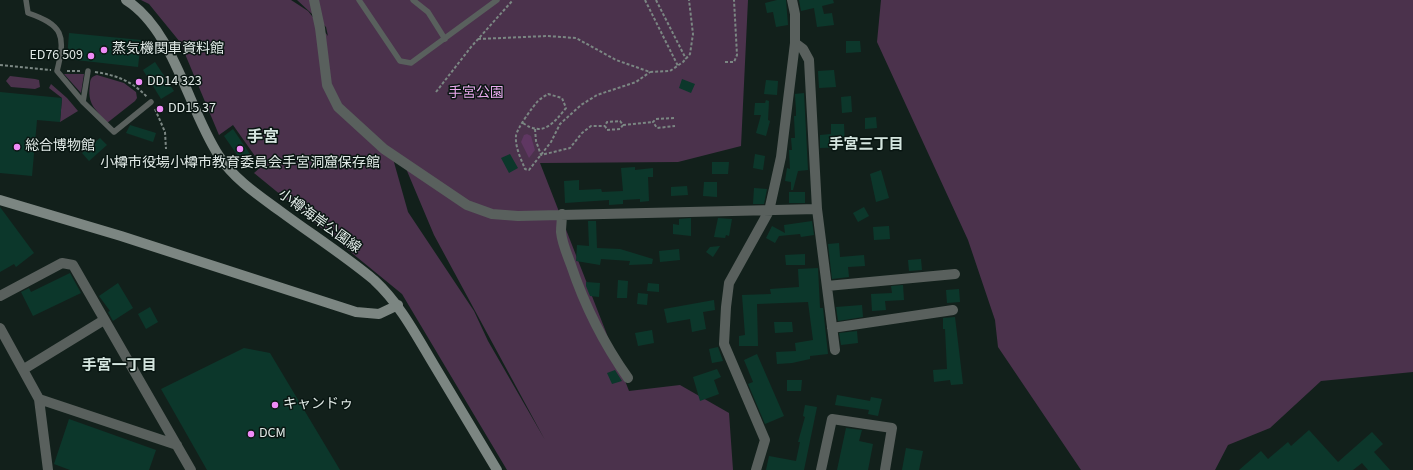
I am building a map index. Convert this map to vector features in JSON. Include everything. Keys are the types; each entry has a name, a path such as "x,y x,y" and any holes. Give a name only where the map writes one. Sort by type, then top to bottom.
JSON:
{"main road":[{"name":"小樽海岸公園線","path":"126,0 143,14 165,42 209,140 220,158 236,177 254,193 353,264 374,281 398,305 497,470"},
{"path":"0,200 121,236 356,312 380,314 398,305"}],"street":[{"path":"314,0 320,28 327,85 338,106 358,127 384,148 467,205 492,214 518,216 817,210"},
{"path":"756,470 765,440 724,344 729,283 769,211 780,157 795,43 795,14 792,0"},
{"path":"795,43 803,49 809,60 817,210 835,350"},
{"path":"562,214 561,231 563,243 574,275 614,359 628,378"},
{"path":"0,296 62,263 73,265 191,470"},
{"path":"827,286 955,274"},
{"path":"832,328 953,310"},
{"path":"24,369 104,320"},
{"path":"0,328 24,369 39,399 48,470"},
{"path":"39,399 177,445"},
{"path":"821,470 832,419 892,428 885,470"}],"lane":[{"path":"26,0 28,13 47,20 59,30 61,51 57,71 83,102 114,132 151,102"},
{"path":"359,0 400,61 411,63 497,0"},
{"path":"413,0 428,12 445,39"},
{"path":"83,102 88,71"}],"path":[{"path":"436,92 478,39 513,0"},
{"path":"645,0 678,66"},
{"path":"656,0 686,59"},
{"path":"478,39 548,36 576,38 616,60 650,72 670,71 678,66 690,54 693,34 689,0"},
{"path":"725,62 734,62 738,55 734,0"},
{"path":"0,65 27,66 57,71 88,71 112,75 130,82 151,102 165,132 166,149"},
{"path":"523,123 540,130 549,126 566,108 562,98 548,94 538,101 523,123 516,135 518,153 525,169 529,170 551,142 560,124 581,105 597,95 636,82 650,72"},
{"path":"541,155 570,148 582,133 591,126 605,126 607,130 620,129 624,125 653,122 656,119 674,118"},
{"path":"556,120 560,124"},
{"path":"605,126 607,122 620,121 624,125"},
{"path":"653,122 657,128 675,126"},
{"path":"535,129 536,141 541,155"}],"green space":[{"name":"手宮公園","path":"141,0 291,0 308,11 328,36 326,27 297,0 748,0 741,146 678,162 540,163 629,391 680,385 729,413 733,470 507,470 402,294 254,173 262,166 233,125 219,135 180,42 149,4","holes":["390,148 402,159 434,235 545,440 488,341 474,311 408,212"]},
{"path":"881,0 1413,0 1413,372 1321,381 1270,428 1228,445 1215,470 1081,470 998,347 995,320 968,240 877,42"},
{"path":"64,74 84,74 81,93"},
{"path":"97,75 124,83 136,92 137,98 135,101 107,123 91,102 89,91 90,81"},
{"path":"10,76 39,80 40,87 35,89 11,87 6,81"},
{"path":"51,84 67,98 78,111 60,122 62,98 49,88"}],"shaded area":[{"path":"527,134 531,136 535,150 529,158 521,142 524,135"}],"building":[{"path":"777,0 786,0 788,25 776,27 773,12 767,13 765,3"},
{"path":"799,0 833,0 834,3 822,6 824,14 832,13 834,25 817,27 814,8 801,11"},
{"name":"蒸気機関車資料館","path":"69,33 141,40 138,67 67,59"},
{"path":"846,41 860,41 861,52 846,53"},
{"path":"155,62 174,91 161,99 143,70"},
{"path":"834,70 836,87 819,88 818,71"},
{"path":"682,79 695,84 691,93 679,88"},
{"path":"766,80 778,81 777,95 764,94"},
{"name":"総合博物館","path":"0,92 62,98 60,122 37,120 32,176 0,173"},
{"path":"804,93 808,170 798,171 793,190 791,190 791,182 785,181 787,168 790,169 789,150 792,150 791,138 795,138 795,94"},
{"path":"851,96 852,112 842,113 841,97"},
{"path":"766,100 769,101 768,120 770,121 766,136 756,133 761,115 754,115 755,103 765,103"},
{"path":"876,117 877,128 865,129 865,118"},
{"path":"831,124 844,124 845,147 820,148 820,135 831,134"},
{"path":"130,125 156,133 153,142 126,133"},
{"name":"小樽市役場小樽市教育委員会手宮洞窟保存館","path":"233,129 256,163 247,169 224,136"},
{"path":"100,138 107,145 89,161 82,153"},
{"path":"510,154 518,168 509,173 501,158"},
{"path":"755,154 765,156 763,170 753,168"},
{"path":"712,162 729,162 728,174 712,174"},
{"path":"635,167 635,170 653,168 653,177 648,177 649,201 640,202 640,199 623,200 623,204 609,205 609,200 565,203 564,181 579,180 579,190 601,189 602,192 623,191 621,168"},
{"path":"881,170 889,198 876,202 870,174"},
{"path":"704,182 717,182 717,197 703,196"},
{"path":"687,186 688,195 671,196 671,187"},
{"path":"754,188 767,189 764,204 753,204"},
{"path":"789,192 805,192 805,203 789,203"},
{"path":"0,207 34,253 16,267 14,264 0,272"},
{"path":"864,207 869,216 858,222 853,213"},
{"path":"691,218 691,236 673,234 673,224 679,225 679,219"},
{"path":"718,218 732,219 729,236 726,235 725,238 714,237"},
{"path":"588,221 596,221 597,248 620,249 653,259 652,264 629,265 630,261 601,259 600,265 576,261 577,245 589,246"},
{"path":"812,221 814,235 801,237 800,234 779,236 775,243 766,238 772,226 785,233 784,225"},
{"path":"889,226 890,239 874,240 873,227"},
{"path":"839,243 840,257 864,255 865,266 848,267 849,277 832,279 828,244"},
{"path":"720,246 713,257 706,252 710,247"},
{"path":"679,249 680,260 660,262 659,251"},
{"path":"805,254 805,265 786,265 785,255"},
{"path":"921,259 922,270 909,271 908,260"},
{"path":"818,268 820,308 823,308 828,354 810,356 810,359 792,363 777,364 776,352 796,351 795,343 813,340 808,302 757,304 758,346 739,346 739,336 745,335 742,295 771,294 770,289 799,287 798,269"},
{"path":"70,273 81,293 33,316 21,292 29,288 31,292"},
{"path":"618,280 628,281 627,298 617,298"},
{"path":"586,282 600,283 599,297 590,296"},
{"path":"118,283 133,308 113,321 108,312 110,311 99,296"},
{"path":"648,283 659,284 659,292 647,291"},
{"path":"903,285 904,300 885,301 886,310 872,311 871,294 892,293 891,286"},
{"path":"959,289 960,302 947,303 946,290"},
{"path":"638,293 648,294 647,305 637,304"},
{"path":"714,300 715,310 703,312 706,329 692,332 690,319 667,323 664,309"},
{"path":"862,305 863,317 838,321 836,307"},
{"path":"150,307 158,322 146,329 138,314"},
{"path":"955,317 963,384 951,385 950,380 934,382 933,370 947,369 943,318"},
{"path":"774,322 792,322 793,332 775,333"},
{"path":"652,330 654,343 638,346 635,333"},
{"path":"857,331 858,343 841,345 839,333"},
{"path":"718,347 723,361 712,363 709,349"},
{"path":"244,348 270,353 340,470 207,470 161,389"},
{"path":"757,354 784,416 765,424 748,384 753,382 744,360"},
{"path":"717,369 721,377 714,380 719,394 700,401 693,377"},
{"path":"615,370 622,381 612,384 607,373"},
{"path":"787,380 802,380 801,391 787,391"},
{"path":"837,395 870,401 871,397 882,399 878,416 868,414 869,410 835,405"},
{"path":"805,405 817,407 804,470 766,470 769,456 796,461 800,442 798,442 805,417 803,416"},
{"path":"69,419 156,450 149,470 70,470 54,464"},
{"path":"846,428 862,430 859,441 873,444 868,470 837,470"},
{"path":"1309,430 1338,462 1372,432 1383,444 1374,452 1390,470 1368,470 1362,463 1353,470 1239,470 1261,451 1268,459 1288,442 1291,446"},
{"path":"906,448 923,451 919,470 902,470"}],"place":[{"name":"蒸気機関車資料館","path":"104,50"},
{"name":"ED76 509","path":"91,56"},
{"name":"DD14 323","path":"139,82"},
{"name":"DD15 37","path":"160,109"},
{"name":"総合博物館","path":"17,147"},
{"name":"小樽市役場小樽市教育委員会手宮洞窟保存館","path":"240,149"},
{"name":"キャンドゥ","path":"275,405"},
{"name":"DCM","path":"251,434"}],"district":[{"name":"手宮","path":"263,138"},
{"name":"手宮三丁目","path":"866,146"},
{"name":"手宮一丁目","path":"119,367"}]}
